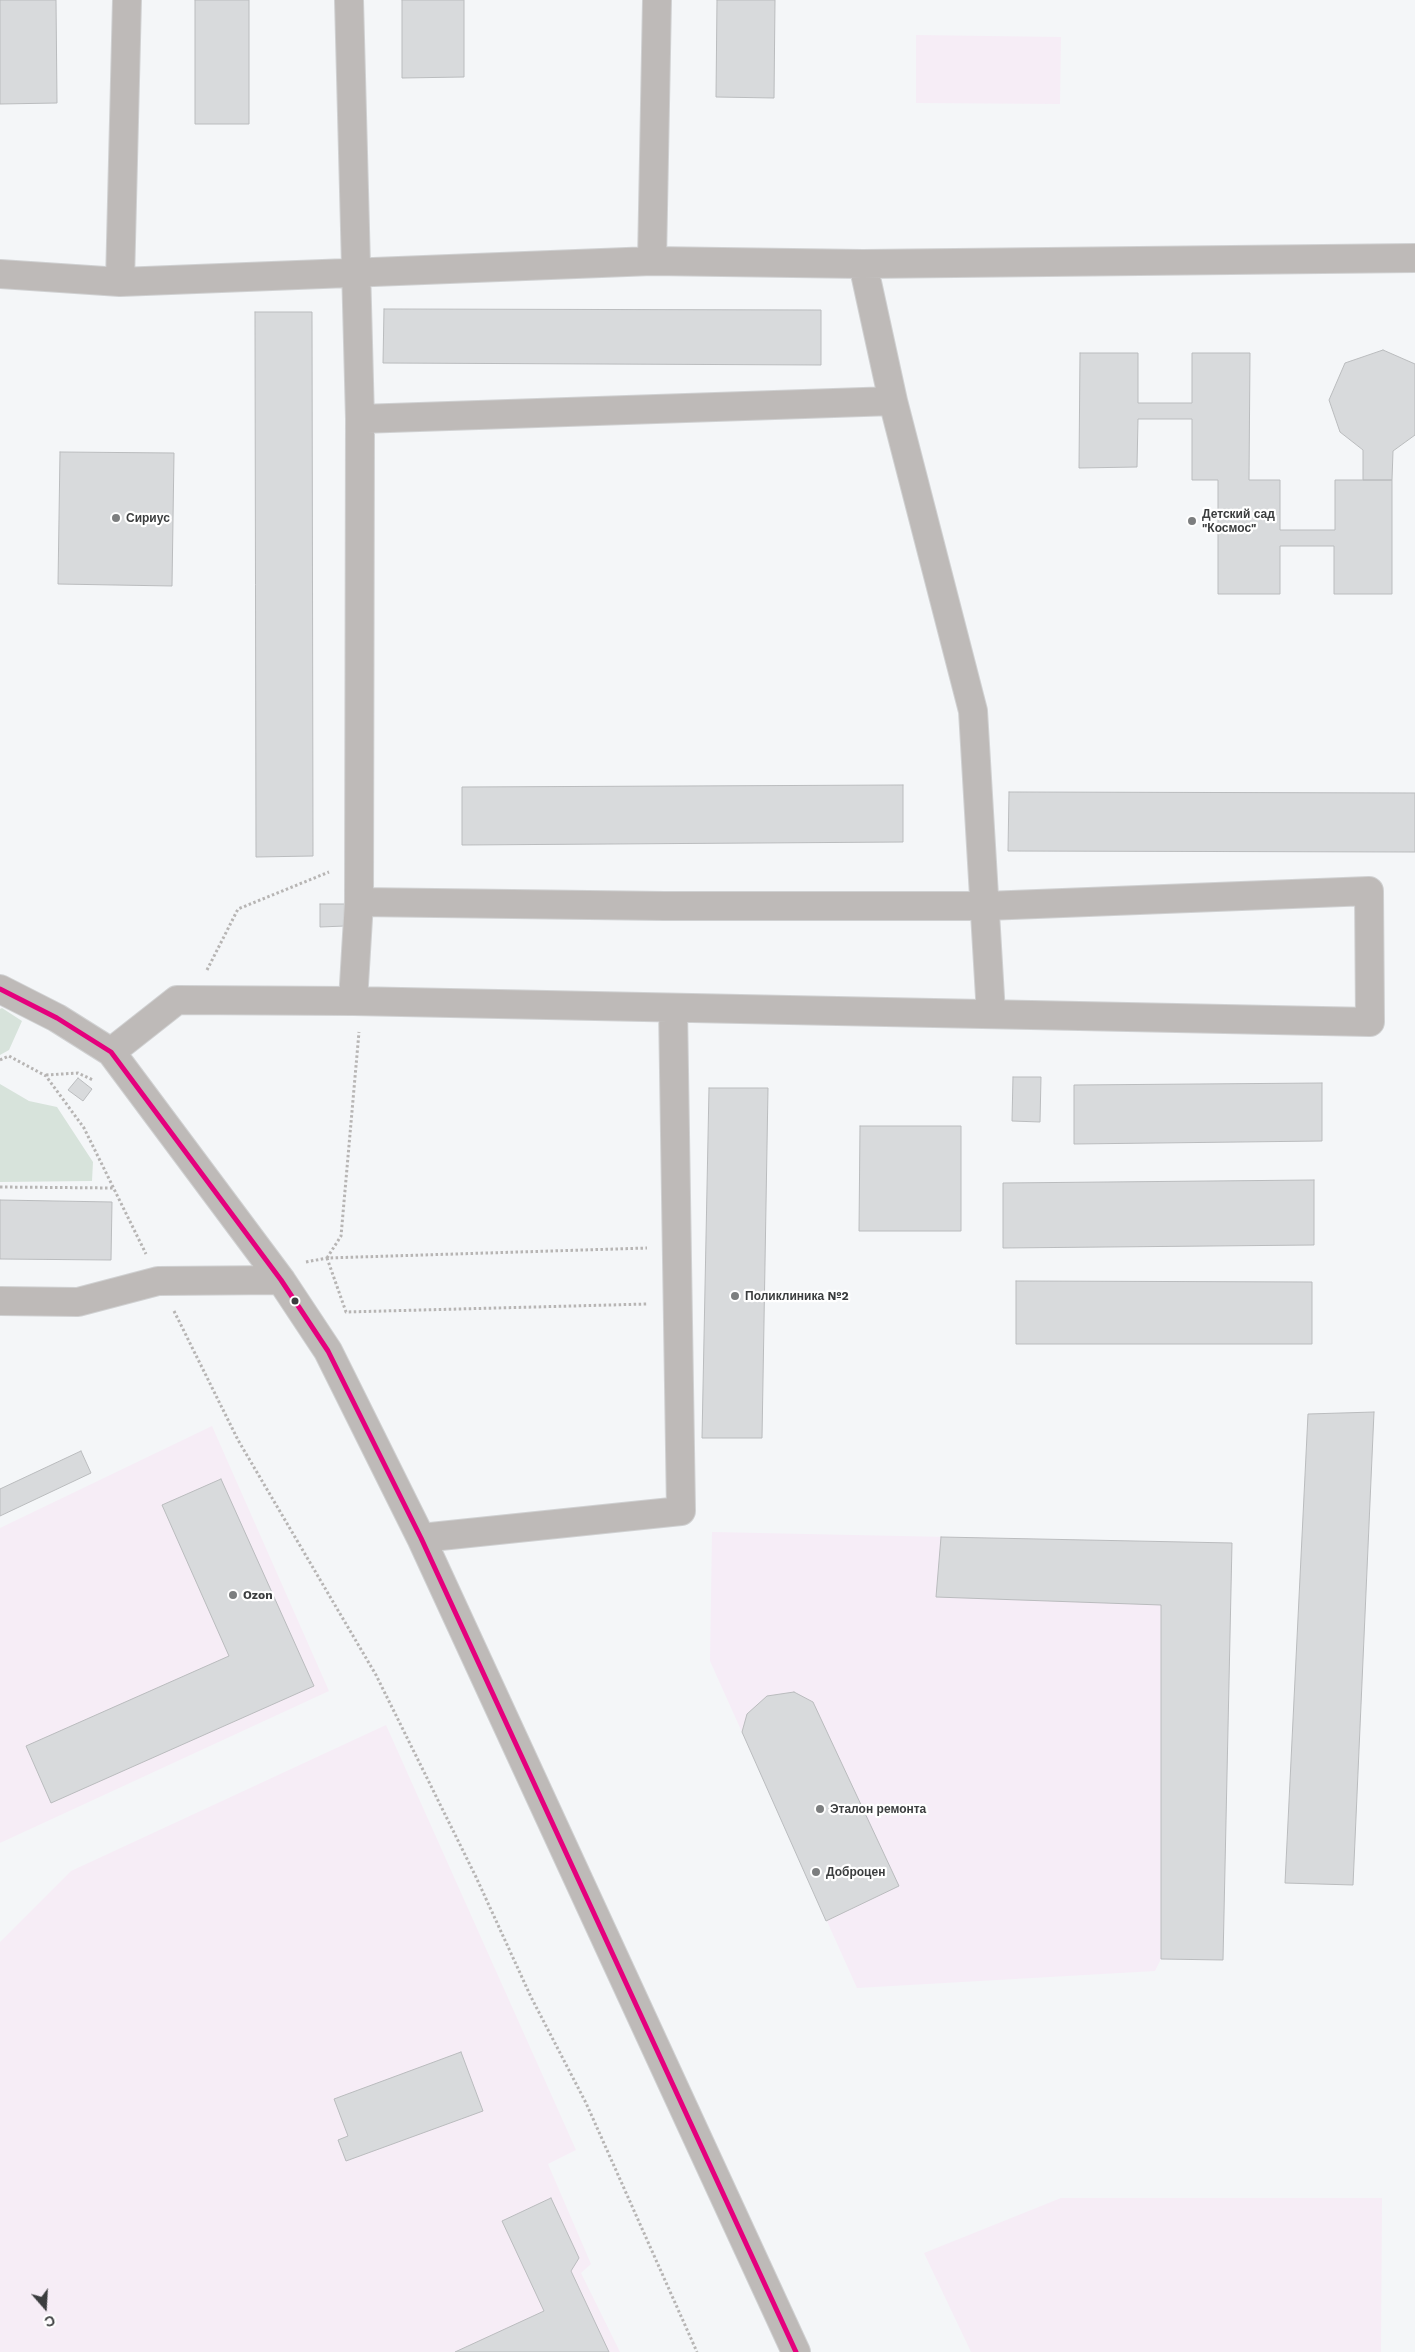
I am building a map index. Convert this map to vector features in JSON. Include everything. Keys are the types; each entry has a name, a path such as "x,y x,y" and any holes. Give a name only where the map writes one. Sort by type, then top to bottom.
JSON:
{"street":[{"path":"120,282 127,0"},
{"path":"349,0 358,272 360,419 359,902 356,1002"},
{"path":"652,261 657,0"},
{"path":"0,274 120,282 652,261 863,264 1415,258"},
{"path":"863,264 893,401 973,711 991,1014"},
{"path":"360,419 893,401"},
{"path":"111,1052 178,1000 1370,1022 1369,891 986,906 665,906 359,902"},
{"path":"0,989 57,1018 111,1052 281,1280 328,1351 421,1538 796,2352"},
{"path":"421,1538 682,1511 673,1008"},
{"path":"0,1301 78,1302 158,1281 281,1280"}],"path":[{"path":"178,1000 202,982 238,909 359,859"},
{"path":"327,1258 342,1236 358,1041 356,1002"},
{"path":"0,1060 9,1056 46,1076 84,1128 238,1440 376,1675 476,1877 531,1997 586,2104 698,2352"},
{"path":"0,1187 115,1188"},
{"path":"327,1258 677,1248"},
{"path":"327,1258 346,1312 678,1303"}],"shaded area":[{"path":"916,35 1061,37 1060,104 916,103"},
{"path":"2,1008 22,1021 9,1050 0,1055 0,1009"},
{"path":"0,1084 29,1101 57,1107 93,1162 92,1181 0,1182"},
{"path":"212,1426 329,1691 0,1843 0,1528"},
{"path":"712,1532 1232,1543 1223,1960 1161,1959 1155,1971 857,1988 710,1661"},
{"path":"386,1725 576,2150 548,2164 591,2264 581,2273 620,2352 0,2352 0,1942 71,1871"},
{"path":"1061,2198 1382,2198 1381,2352 971,2352 924,2253"}],"building":[{"path":"0,0 56,0 57,103 0,104"},
{"path":"195,0 249,0 249,124 195,124"},
{"path":"402,0 464,0 464,77 402,78"},
{"path":"717,0 775,0 774,98 716,97"},
{"path":"384,309 821,310 821,365 383,363"},
{"path":"255,312 312,312 313,856 256,857"},
{"path":"1383,350 1415,364 1415,435 1393,451 1392,480 1363,480 1363,450 1340,432 1329,400 1345,363"},
{"path":"1080,353 1138,353 1138,403 1192,403 1192,353 1250,353 1249,480 1280,480 1280,530 1335,530 1335,480 1392,480 1392,594 1334,594 1334,546 1280,546 1280,594 1218,594 1218,480 1192,480 1192,419 1138,419 1137,467 1079,468"},
{"name":"Сириус","path":"60,452 174,453 172,586 58,584"},
{"path":"903,785 903,842 462,845 462,787"},
{"path":"1009,792 1415,793 1415,852 1008,851"},
{"path":"320,904 345,904 345,926 320,927"},
{"path":"1013,1077 1041,1077 1040,1122 1012,1121"},
{"path":"78,1078 92,1089 83,1101 68,1090"},
{"path":"1322,1083 1322,1141 1074,1144 1074,1085"},
{"path":"709,1088 768,1088 762,1438 702,1438"},
{"path":"860,1126 961,1126 961,1231 859,1231"},
{"path":"1314,1180 1314,1245 1003,1248 1003,1183"},
{"path":"0,1200 112,1202 111,1260 0,1259"},
{"path":"1016,1281 1312,1282 1312,1344 1016,1344"},
{"path":"1374,1412 1353,1885 1285,1883 1308,1414"},
{"path":"81,1451 91,1473 0,1516 0,1489"},
{"path":"221,1479 314,1686 51,1803 26,1746 229,1656 162,1505"},
{"path":"941,1537 1232,1543 1223,1960 1161,1959 1161,1605 936,1597"},
{"name":"Эталон ремонта","path":"794,1692 813,1702 899,1886 826,1921 742,1732 747,1714 767,1696"},
{"path":"461,2052 483,2111 346,2161 338,2140 348,2136 334,2099"},
{"path":"551,2198 579,2258 571,2271 609,2352 455,2352 544,2311 502,2221"}],"transit line":[{"path":"0,989 57,1018 111,1052 281,1280 328,1351 421,1538 796,2352"}],"place":[{"name":"Сириус","path":"116,518"},
{"name":"Детский сад \"Космос\"","path":"1192,521"},
{"name":"Поликлиника №2","path":"735,1296"},
{"name":"Ozon","path":"233,1595"},
{"name":"Эталон ремонта","path":"820,1809"},
{"name":"Доброцен","path":"816,1872"}]}
